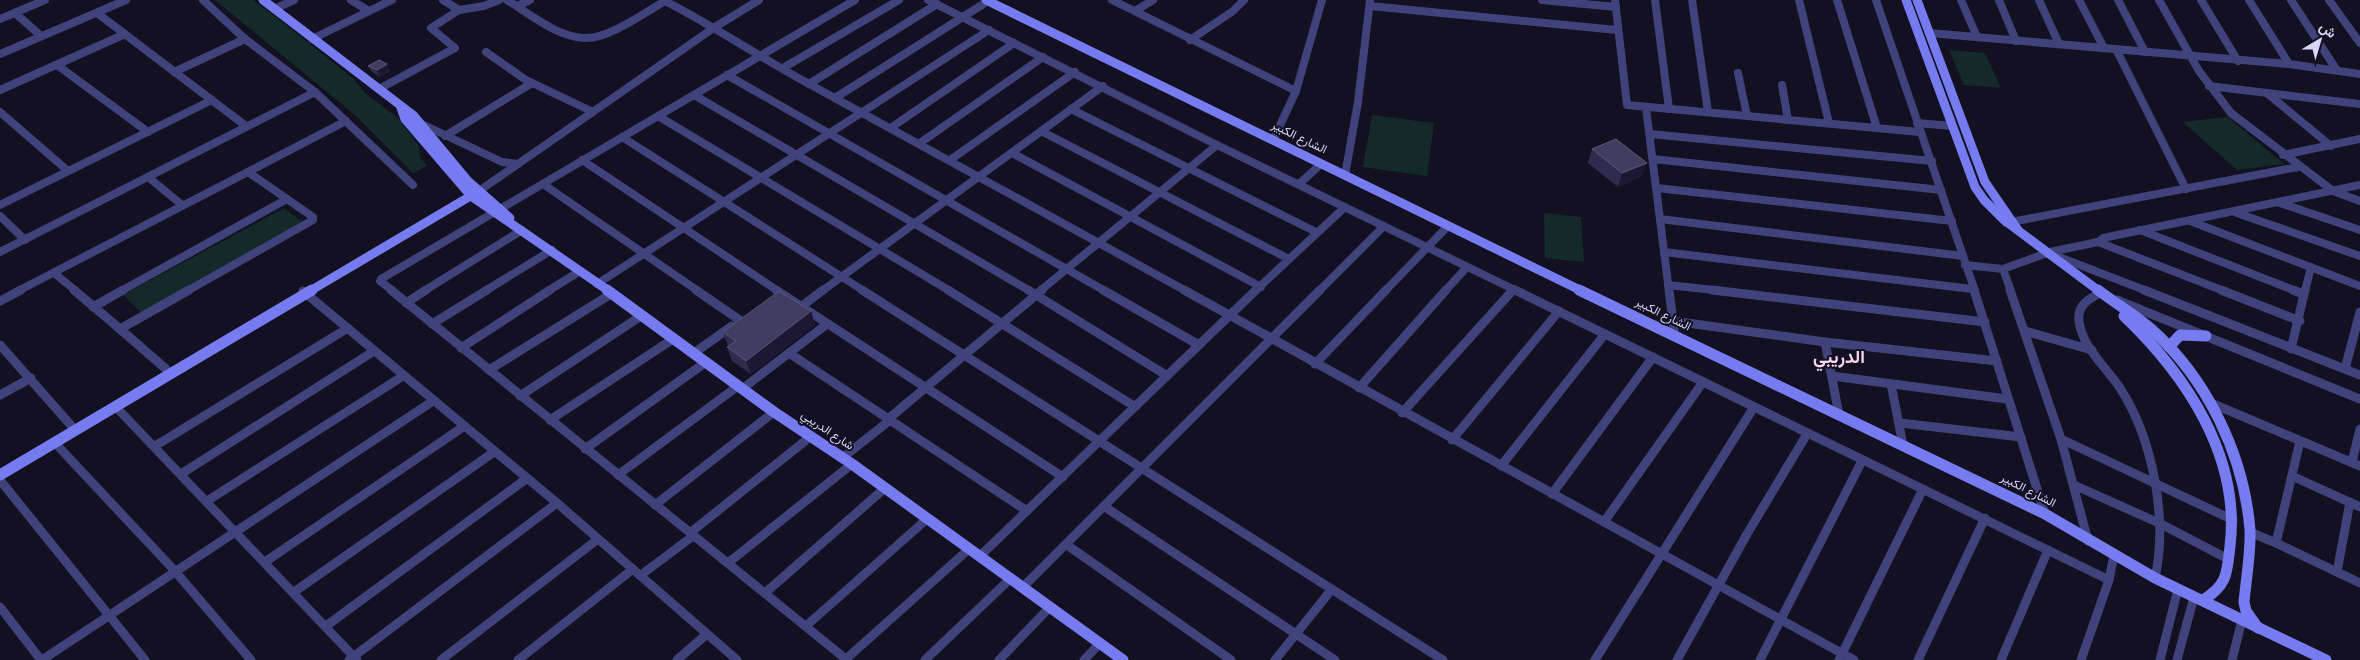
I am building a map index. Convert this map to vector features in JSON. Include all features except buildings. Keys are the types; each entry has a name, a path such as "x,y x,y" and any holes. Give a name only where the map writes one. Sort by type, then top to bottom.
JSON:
{"street":[{"path":"0,19 45,0"},
{"path":"0,54 126,0"},
{"path":"203,0 245,39 315,92 413,185"},
{"path":"262,0 401,108 414,115 473,192"},
{"path":"274,9 294,0"},
{"path":"351,0 369,11"},
{"path":"312,39 392,0"},
{"path":"443,0 459,10"},
{"path":"378,89 451,52 454,48 453,45 431,28 459,10 484,6 499,0"},
{"path":"507,0 569,35 588,38 612,30 664,0 715,27 809,84 892,127 1402,413 1662,554 1780,620 1840,657 1854,660"},
{"path":"517,6 530,0"},
{"path":"0,475 55,443 73,428 166,369 488,184 715,27 759,0"},
{"path":"855,0 380,278 380,281 846,660 970,549"},
{"path":"783,68 899,0"},
{"path":"928,0 1014,44 1103,86 1217,145 2109,580"},
{"path":"835,98 987,0"},
{"name":"الشارع الكبير","path":"987,0 1675,337 2045,514 2088,541 2156,578 2259,628 2310,656 2326,660"},
{"path":"1112,0 1296,91"},
{"path":"1135,11 1153,0"},
{"path":"1190,40 1233,11 1244,0"},
{"path":"1273,140 1296,91 1322,0"},
{"path":"1542,0 1615,4 1625,104 1646,108 1920,132"},
{"path":"1655,0 1668,109"},
{"path":"1692,0 1708,112"},
{"path":"1799,0 1829,123"},
{"path":"1837,0 1877,128"},
{"path":"1876,0 1952,221 1972,289 1985,322 2045,514"},
{"path":"1906,0 1975,187 1987,206 2004,223 2016,226 2298,167"},
{"path":"1917,0 1985,182 1998,204 2016,226 2100,293 2122,305 2150,328 2190,372 2211,403 2238,462 2245,493 2250,532 2244,602 2246,611 2259,628"},
{"path":"1961,0 1977,36"},
{"path":"1999,0 2016,41"},
{"path":"2039,0 2059,44"},
{"path":"2079,0 2104,48"},
{"path":"2118,0 2146,52"},
{"path":"2159,0 2190,57 2209,86 2232,113 2298,167 2333,191 2360,201"},
{"path":"2201,0 2238,61"},
{"path":"2250,0 2289,64"},
{"path":"2290,0 2336,69"},
{"path":"2329,0 2360,43"},
{"path":"1345,175 1358,102 1370,3 1618,30"},
{"path":"809,84 937,4"},
{"path":"15,12 41,36"},
{"path":"97,13 246,126"},
{"path":"598,284 989,30"},
{"path":"1929,33 2190,57 2289,64 2336,69 2360,74"},
{"path":"0,90 125,34"},
{"path":"174,72 245,39"},
{"path":"892,127 1014,44"},
{"path":"2116,49 2186,189"},
{"path":"486,52 532,83 593,112"},
{"path":"920,143 1043,57"},
{"path":"57,65 148,132"},
{"path":"950,160 1075,72"},
{"path":"1738,73 1747,116"},
{"path":"727,75 1199,345"},
{"path":"445,136 532,83"},
{"path":"1782,85 1788,120"},
{"path":"802,306 946,200 980,178 1103,86"},
{"path":"2209,86 2360,104"},
{"path":"0,252 315,92"},
{"path":"2268,94 2330,146"},
{"path":"694,95 1036,295 1166,375"},
{"path":"0,204 212,100"},
{"path":"401,108 404,119 473,192"},
{"path":"1646,108 1675,337"},
{"path":"1071,109 1316,232"},
{"path":"0,112 68,171"},
{"path":"658,116 1004,324 1134,406"},
{"path":"0,301 182,204 346,121"},
{"path":"1917,123 1952,126"},
{"path":"422,124 502,162 518,164"},
{"path":"1041,131 1289,259"},
{"path":"1650,134 1932,161"},
{"path":"622,137 1443,660"},
{"path":"2283,155 2360,139"},
{"path":"842,458 1004,324 1098,242 1217,145"},
{"path":"1012,153 1261,287"},
{"path":"1653,159 1941,190"},
{"path":"582,160 827,324 1063,477"},
{"path":"1299,184 1322,164"},
{"path":"120,330 309,224 313,217 248,172"},
{"path":"148,177 182,204"},
{"path":"543,184 741,320"},
{"path":"1660,219 1964,261 2003,269 2050,253 2098,242 2103,238 2360,185"},
{"path":"1657,188 1952,221"},
{"name":"شارع الدريبي","path":"473,192 518,228 552,250 774,412 852,464 1123,660"},
{"path":"93,307 287,199"},
{"path":"2280,202 2360,230"},
{"path":"980,556 1063,477 1098,440 1261,287 1316,232 1345,207"},
{"path":"2236,212 2360,256"},
{"path":"0,216 25,240"},
{"path":"2189,221 2360,286"},
{"path":"1023,587 1384,226"},
{"path":"1315,364 1448,226"},
{"path":"406,303 518,228"},
{"path":"2139,230 2303,294"},
{"path":"2098,242 2300,321"},
{"path":"432,324 552,250"},
{"path":"1664,252 1972,289"},
{"path":"2050,253 2360,375"},
{"path":"1359,388 1467,267"},
{"path":"2292,349 2300,321 2303,294 2311,267"},
{"path":"2003,269 2061,439 2088,541"},
{"path":"461,348 580,271"},
{"path":"54,273 166,369"},
{"path":"1668,285 1985,322"},
{"path":"1402,413 1514,289"},
{"path":"304,291 403,376 557,503 737,660"},
{"path":"0,467 116,407 304,291"},
{"path":"773,297 781,292"},
{"path":"2156,578 2161,546 2161,524 2145,446 2126,398 2092,350 2080,328 2078,310 2085,299 2100,293 2360,400"},
{"path":"489,370 611,294"},
{"path":"2112,301 2116,308 2143,333 2163,356 2195,404 2221,459 2233,520 2225,582 2219,590 2199,599 2177,660"},
{"path":"1452,440 1559,311"},
{"path":"2345,370 2360,312"},
{"path":"694,353 749,315"},
{"path":"520,396 642,316"},
{"path":"1673,321 1825,342 1997,360"},
{"path":"618,475 827,324"},
{"path":"155,446 348,328"},
{"path":"2025,331 2092,350"},
{"path":"1501,466 1605,334"},
{"path":"2169,347 2180,335 2206,336"},
{"path":"550,420 673,338"},
{"path":"1825,342 1838,415"},
{"path":"0,345 73,428"},
{"path":"181,474 374,351"},
{"path":"789,353 1028,511"},
{"path":"1552,494 1653,357"},
{"path":"584,448 706,362"},
{"path":"206,501 403,376"},
{"path":"1832,376 2008,399"},
{"path":"0,395 31,378"},
{"path":"1604,522 1703,382"},
{"path":"1891,384 1903,445"},
{"path":"0,607 42,660 174,570 433,401"},
{"path":"2211,403 2356,464 2360,429"},
{"path":"116,407 326,626 353,659 557,503"},
{"path":"1595,660 1754,407"},
{"path":"655,504 774,412"},
{"path":"1900,422 2021,437"},
{"path":"265,562 463,426"},
{"path":"1677,660 1807,434"},
{"path":"518,660 692,534 810,437"},
{"path":"2061,439 2233,520"},
{"path":"2276,543 2300,441"},
{"path":"55,443 174,570 251,660"},
{"path":"294,592 494,452"},
{"path":"1760,660 1862,461"},
{"path":"728,563 852,464"},
{"path":"2292,476 2360,507"},
{"path":"326,626 526,479"},
{"path":"0,480 145,660"},
{"path":"2074,485 2161,524 2228,559"},
{"path":"764,593 884,488"},
{"path":"1840,657 1923,488"},
{"path":"2337,572 2350,502"},
{"path":"1105,507 1334,660"},
{"path":"1918,660 1985,518"},
{"path":"806,626 927,519"},
{"path":"2250,532 2360,583"},
{"path":"441,660 598,540"},
{"path":"1067,545 1231,660"},
{"path":"2002,660 2048,550"},
{"path":"2081,660 2109,580 2114,555"},
{"path":"926,660 1010,578"},
{"path":"2160,660 2178,588"},
{"path":"1275,660 1332,589"},
{"path":"999,660 1050,607"},
{"path":"2232,660 2242,620"},
{"path":"677,660 707,634"},
{"path":"1084,660 1100,643"}],"green space":[{"path":"215,0 253,0 277,18 353,78 365,93 398,118 419,146 420,157 427,166 413,173 356,116"},
{"path":"1949,50 1985,53 2001,88 1964,85"},
{"path":"1372,115 1434,123 1427,176 1363,167"},
{"path":"2228,117 2284,164 2237,170 2183,122"},
{"path":"284,208 302,222 141,312 123,295"},
{"path":"1544,213 1581,217 1584,262 1545,258"}],"district":[{"name":"الدريبي","path":"1839,358"}]}
